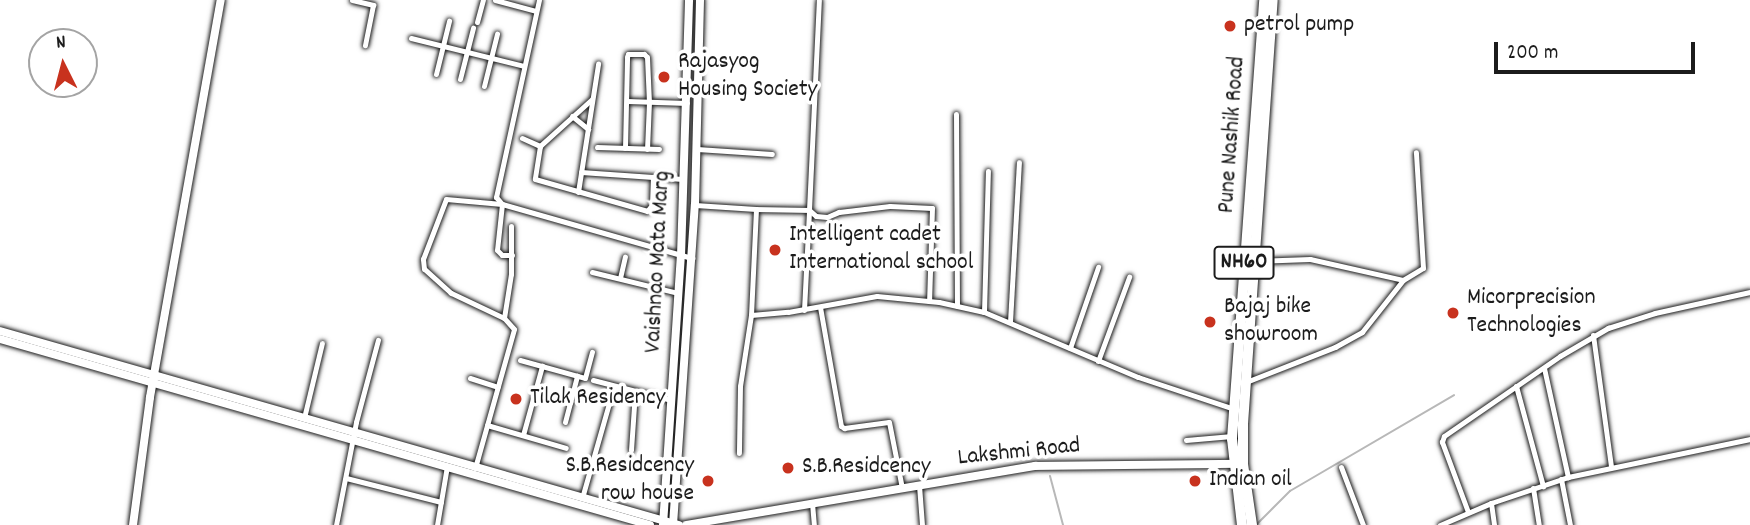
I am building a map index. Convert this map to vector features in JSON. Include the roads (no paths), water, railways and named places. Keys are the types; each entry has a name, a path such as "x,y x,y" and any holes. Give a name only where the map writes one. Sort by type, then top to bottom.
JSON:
{"highway":[{"name":"Pune Nashik Road","path":"1252,525 1233,436 1264,0"},
{"name":"Pune Nashik Road","path":"1242,525 1239,464 1273,0"}],"main road":[{"path":"133,525 154,379 221,0"},
{"name":"Vaishnao Mata Marg","path":"670,523 671,400 681,256 689,0"},
{"name":"Vaishnao Mata Marg","path":"670,523 692,258 700,0"},
{"path":"0,331 302,427 447,462"},
{"path":"0,339 304,417 581,501 670,523"},
{"name":"Lakshmi Road","path":"686,525 717,522 812,503 1035,466 1239,464"},
{"path":"581,501 650,525"}],"street":[{"path":"352,0 373,5 365,45"},
{"path":"477,22 483,0"},
{"path":"495,0 536,11"},
{"path":"512,255 502,255 497,250 502,204 495,192 539,0"},
{"path":"803,310 819,0"},
{"path":"436,74 449,21"},
{"path":"460,79 473,28"},
{"path":"484,86 497,34"},
{"path":"411,38 524,66"},
{"path":"625,148 628,54 644,54 647,57 649,102 647,149"},
{"path":"578,192 598,64"},
{"path":"592,99 540,146 535,179 647,211 652,205 653,177"},
{"path":"627,101 687,103"},
{"path":"956,114 957,306"},
{"path":"572,116 588,129"},
{"path":"522,138 540,146"},
{"path":"597,147 659,149"},
{"path":"697,149 772,154"},
{"path":"1245,383 1335,347 1362,332 1403,280 1419,273 1424,263 1416,152"},
{"path":"1010,322 1019,162"},
{"path":"984,313 988,171"},
{"path":"581,172 683,179"},
{"path":"474,470 514,330 504,318 451,293 424,269 423,260 446,199 502,204 692,258"},
{"path":"695,205 809,210 816,216 827,217 839,212 890,206 932,208 929,301"},
{"path":"739,453 740,386 751,316 756,209"},
{"path":"504,318 512,255 510,226"},
{"path":"620,278 625,257"},
{"path":"1254,261 1310,259 1403,280"},
{"path":"1070,348 1098,267"},
{"path":"592,272 678,293"},
{"path":"1098,361 1129,277"},
{"path":"1468,512 1442,439 1593,335 1655,313 1750,292"},
{"path":"751,316 803,310 877,296 957,306 1010,322 1098,361 1234,409"},
{"path":"820,307 841,426 844,428 889,422 902,488"},
{"path":"1593,335 1611,467"},
{"path":"336,525 354,431 378,340"},
{"path":"302,427 322,343"},
{"path":"520,360 585,378 592,352"},
{"path":"523,435 542,366"},
{"path":"1544,368 1568,477"},
{"path":"565,422 576,376"},
{"path":"470,378 498,387"},
{"path":"593,380 671,400"},
{"path":"1516,386 1543,486"},
{"path":"581,501 614,387"},
{"path":"631,450 635,392"},
{"path":"487,425 566,448"},
{"path":"1186,440 1233,436"},
{"path":"1440,525 1491,503 1568,477 1750,439"},
{"path":"445,525 437,524 447,462"},
{"path":"1341,467 1363,525"},
{"path":"346,478 441,502"},
{"path":"1561,479 1570,525"},
{"path":"919,485 922,525"},
{"path":"1533,488 1539,525"},
{"path":"812,503 814,525"},
{"path":"1491,503 1494,525"},
{"path":"1458,517 1460,525"}],"waterway":[{"path":"1257,524 1290,491 1454,395"},
{"path":"1050,476 1063,525"}],"place":[{"name":"petrol pump","path":"1230,26"},
{"name":"Rajasyog Housing Society","path":"664,77"},
{"name":"Intelligent cadet International school","path":"775,250"},
{"name":"Micorprecision Technologies","path":"1453,313"},
{"name":"Bajaj bike showroom","path":"1210,322"},
{"name":"Tilak Residency","path":"516,399"},
{"name":"S.B.Residcency","path":"788,468"},
{"name":"S.B.Residcency row house","path":"708,481"},
{"name":"Indian oil","path":"1195,481"}]}
